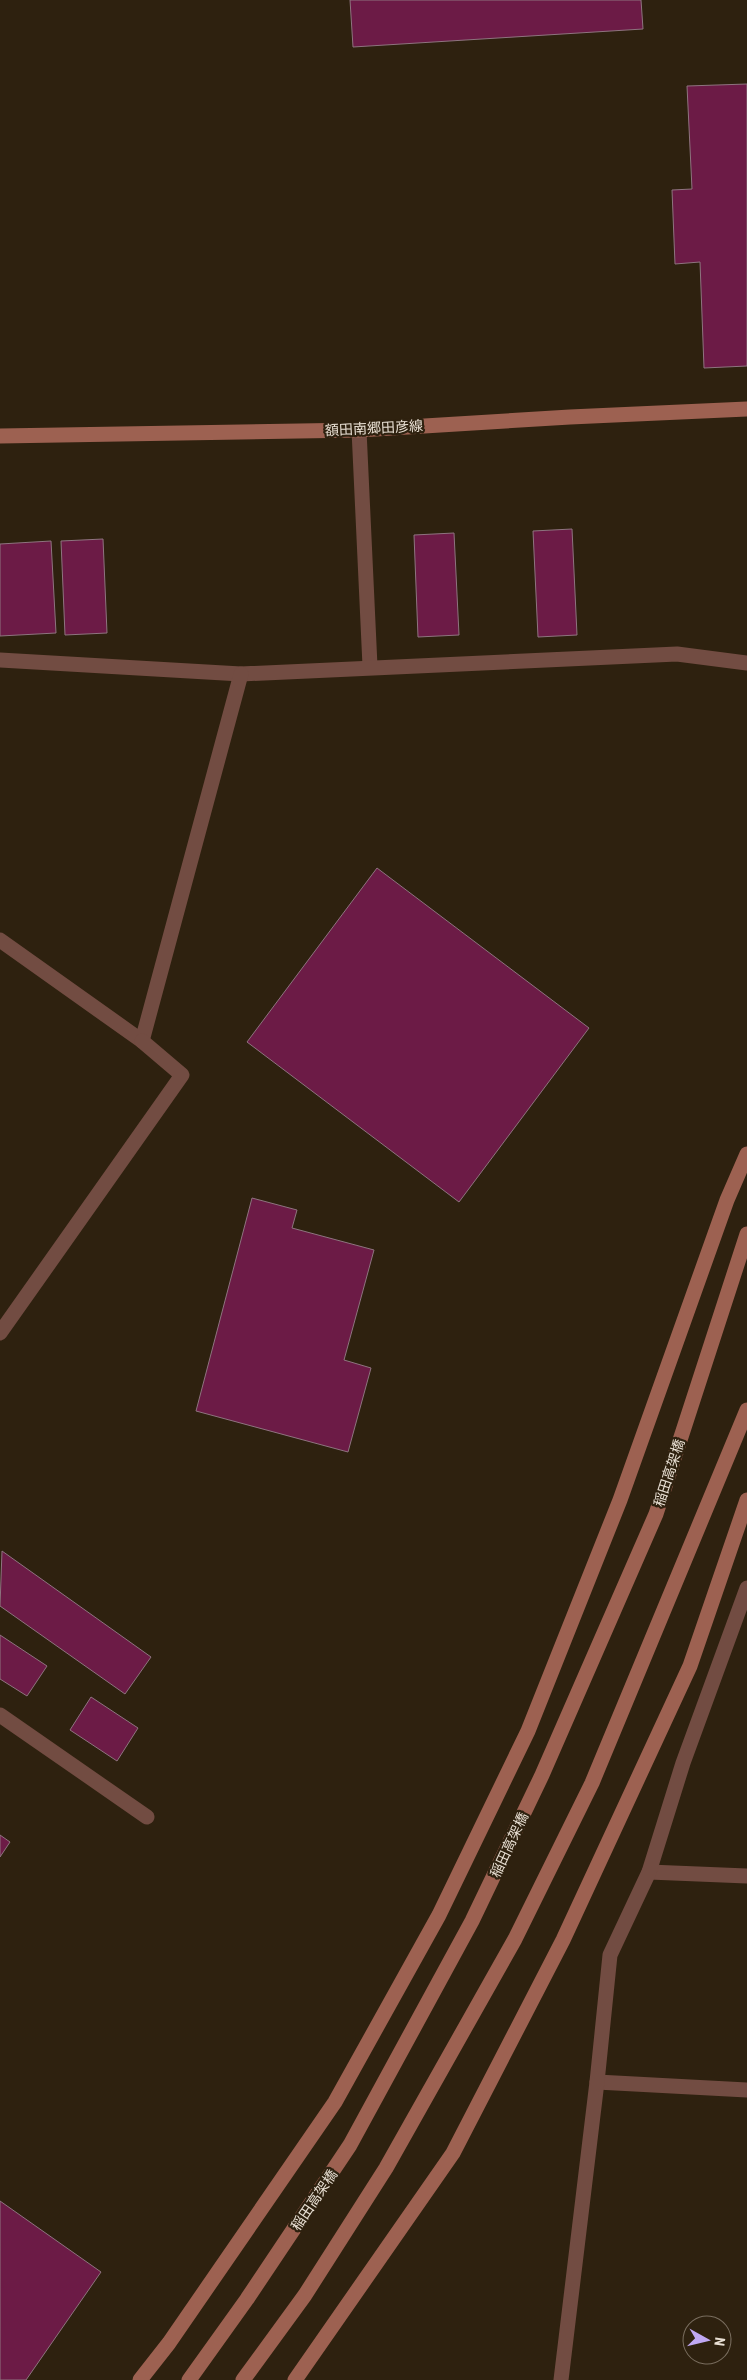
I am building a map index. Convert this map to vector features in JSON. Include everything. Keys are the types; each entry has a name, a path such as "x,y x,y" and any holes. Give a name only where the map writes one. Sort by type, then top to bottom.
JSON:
{"street":[{"name":"額田南郷田彦線","path":"0,436 359,430 570,417 747,409"},
{"path":"359,430 370,666"},
{"path":"0,660 241,674 370,666 677,654 747,663"},
{"path":"142,1041 241,674"},
{"path":"0,940 142,1041 182,1075 0,1333"},
{"path":"140,2380 169,2343 335,2102 439,1915 532,1722 620,1500 727,1200 747,1154"},
{"name":"稲田高架橋","path":"189,2380 247,2300 350,2145 472,1921 542,1775 656,1514 747,1234"},
{"path":"243,2380 305,2295 386,2168 515,1939 592,1783 747,1410"},
{"path":"295,2380 453,2153 563,1940 690,1666 747,1500"},
{"path":"561,2380 597,2082 610,1955 649,1872 683,1763 747,1588"},
{"path":"0,1715 147,1817"},
{"path":"649,1872 747,1876"},
{"path":"597,2082 747,2090"}],"building":[{"path":"350,0 641,0 643,29 353,47"},
{"path":"747,84 747,366 704,368 700,262 675,264 672,190 692,189 687,86"},
{"path":"572,529 577,635 538,637 533,531"},
{"path":"454,533 459,635 418,637 414,535"},
{"path":"103,539 107,633 65,635 61,541"},
{"path":"51,541 56,633 0,636 0,544"},
{"path":"377,868 589,1028 459,1202 247,1042"},
{"path":"252,1198 297,1210 292,1228 374,1250 344,1360 371,1368 348,1452 196,1411"},
{"path":"2,1551 151,1657 125,1694 0,1606"},
{"path":"0,1635 47,1666 27,1696 0,1679"},
{"path":"91,1697 138,1728 117,1761 70,1730"},
{"path":"0,1835 10,1842 0,1857"},
{"path":"0,2201 101,2272 26,2380 0,2380"}]}
